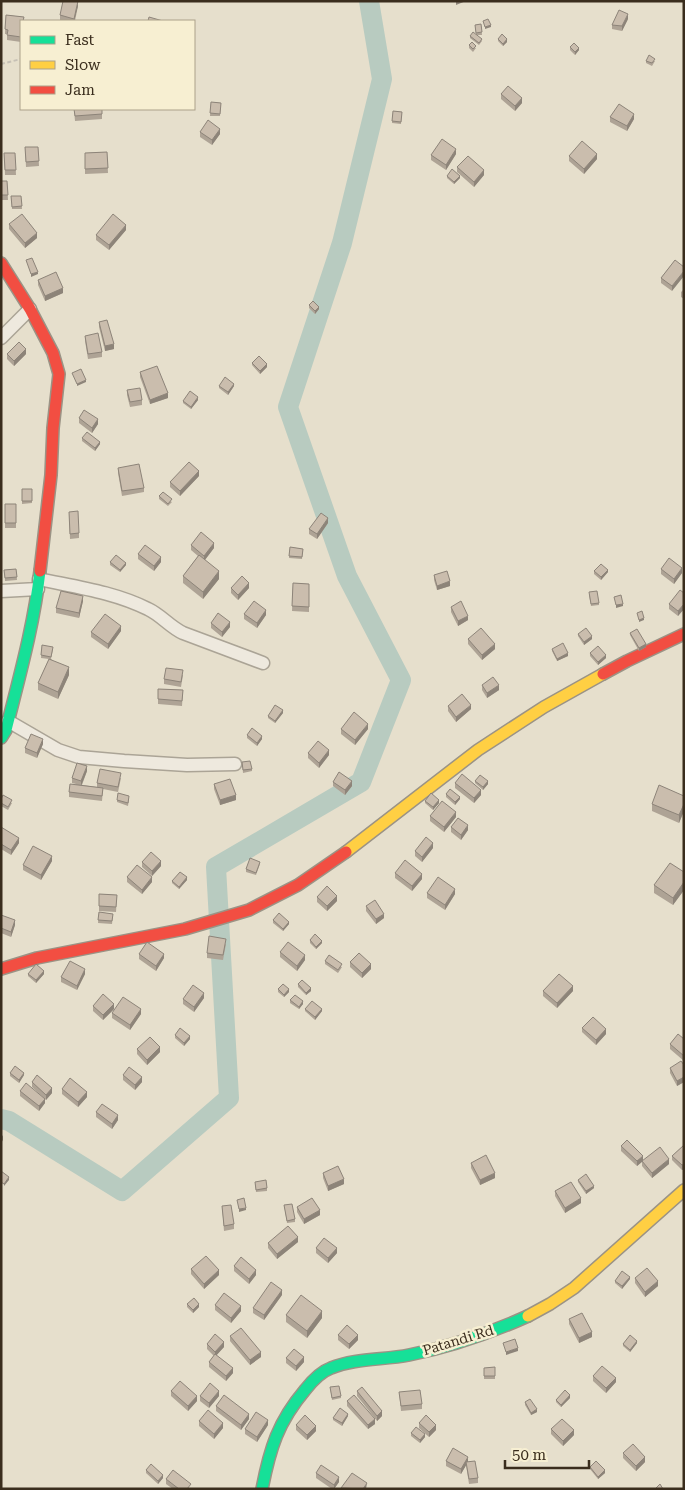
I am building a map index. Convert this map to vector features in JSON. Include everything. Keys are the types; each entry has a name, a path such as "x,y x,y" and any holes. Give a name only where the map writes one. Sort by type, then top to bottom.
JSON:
{"street":[{"path":"1,264 30,309 53,353 59,374 53,428 51,475 38,584 24,659 8,721 1,738"},
{"path":"1,338 30,309"},
{"path":"1,591 38,584 112,595 156,613 183,634 263,663"},
{"path":"1,968 36,958 185,929 249,910 298,885 351,849 478,750 544,707 627,661 684,634"},
{"path":"8,721 58,750 79,757 124,762 186,765 235,764"},
{"name":"Patandi Rd","path":"262,1489 269,1451 278,1430 294,1402 313,1380 323,1372 334,1366 400,1357 449,1345 518,1321 555,1302 574,1288 684,1190"}],"path":[{"path":"1,64 20,59"}],"building":[{"path":"63,1 78,1 74,19 60,15"},
{"path":"619,10 628,14 622,26 612,25"},
{"path":"6,15 24,17 23,20 20,20 20,37 7,35 8,30 5,29"},
{"path":"149,17 160,20 148,20"},
{"path":"488,19 491,25 485,27 483,21"},
{"path":"481,24 482,32 476,33 475,25"},
{"path":"473,32 482,39 479,43 470,36"},
{"path":"502,34 507,39 503,44 498,39"},
{"path":"472,42 476,46 473,49 469,45"},
{"path":"574,43 579,48 575,52 570,47"},
{"path":"649,55 655,59 652,63 646,61"},
{"path":"508,86 522,98 515,106 501,94"},
{"path":"211,102 221,103 220,114 210,113"},
{"path":"619,104 634,114 627,126 610,117"},
{"path":"74,110 102,110 102,114 75,116"},
{"path":"393,111 402,112 401,122 392,121"},
{"path":"208,120 220,129 212,140 200,132"},
{"path":"442,139 456,149 446,165 431,155"},
{"path":"582,141 597,154 584,169 569,156"},
{"path":"25,147 38,147 39,161 26,162"},
{"path":"107,152 108,168 85,169 85,153"},
{"path":"4,153 15,153 16,170 5,170"},
{"path":"468,156 484,170 474,182 457,167"},
{"path":"452,169 460,176 454,182 447,176"},
{"path":"1,181 7,181 8,195 1,195"},
{"path":"11,196 21,196 22,206 12,207"},
{"path":"22,214 37,233 25,243 9,224"},
{"path":"113,214 126,225 109,245 96,235"},
{"path":"32,258 38,272 31,274 26,260"},
{"path":"675,260 684,267 684,271 672,286 661,278"},
{"path":"56,272 63,288 45,296 38,280"},
{"path":"313,301 319,307 315,311 309,305"},
{"path":"107,320 114,344 105,346 99,322"},
{"path":"98,333 102,352 88,354 85,336"},
{"path":"19,342 26,349 14,361 7,354"},
{"path":"259,356 267,364 260,371 252,363"},
{"path":"157,366 168,393 150,400 140,372"},
{"path":"81,369 86,380 77,384 72,373"},
{"path":"225,377 234,384 228,392 219,386"},
{"path":"140,388 142,400 130,402 127,390"},
{"path":"190,391 198,397 191,407 183,401"},
{"path":"84,410 98,419 92,428 79,418"},
{"path":"87,432 100,442 95,448 82,438"},
{"path":"189,462 199,471 180,491 170,482"},
{"path":"139,464 144,488 122,491 118,468"},
{"path":"22,489 32,489 32,501 22,501"},
{"path":"163,492 172,499 168,504 159,496"},
{"path":"5,504 16,504 16,523 5,523"},
{"path":"78,511 79,533 70,534 69,512"},
{"path":"321,513 328,518 317,534 309,529"},
{"path":"201,532 214,543 204,556 191,545"},
{"path":"145,545 161,557 154,566 138,554"},
{"path":"290,547 303,549 302,557 289,556"},
{"path":"116,555 126,563 120,570 110,562"},
{"path":"199,555 219,571 203,592 183,576"},
{"path":"669,558 682,568 674,579 661,569"},
{"path":"601,564 608,570 601,577 594,571"},
{"path":"16,569 17,577 5,578 4,570"},
{"path":"447,571 450,581 437,586 434,575"},
{"path":"242,576 249,583 238,595 231,588"},
{"path":"293,583 309,584 309,607 292,606"},
{"path":"680,590 684,593 684,604 678,611 669,604"},
{"path":"61,591 83,596 79,613 56,608"},
{"path":"597,591 599,603 591,604 589,592"},
{"path":"621,595 623,604 616,605 614,597"},
{"path":"254,601 266,610 257,623 244,614"},
{"path":"461,601 468,616 458,621 451,607"},
{"path":"642,611 644,618 639,620 637,613"},
{"path":"218,613 230,622 222,632 211,623"},
{"path":"105,614 121,626 108,644 91,632"},
{"path":"481,628 495,644 482,655 468,639"},
{"path":"586,628 592,636 584,642 578,634"},
{"path":"637,629 646,644 639,648 630,633"},
{"path":"563,643 568,653 557,659 552,649"},
{"path":"42,645 53,647 51,657 41,655"},
{"path":"598,646 606,655 598,662 590,653"},
{"path":"49,659 69,667 58,692 38,683"},
{"path":"166,668 183,670 181,682 164,679"},
{"path":"493,677 499,685 487,693 482,685"},
{"path":"158,689 183,690 182,701 158,699"},
{"path":"462,694 471,705 456,717 448,706"},
{"path":"275,705 283,710 275,721 268,716"},
{"path":"354,712 368,724 355,740 341,729"},
{"path":"252,728 262,736 257,743 247,735"},
{"path":"31,734 43,739 37,753 25,748"},
{"path":"318,741 329,750 319,763 308,753"},
{"path":"250,761 252,769 243,770 242,762"},
{"path":"77,763 87,766 81,781 72,778"},
{"path":"100,769 121,773 118,787 97,783"},
{"path":"339,772 352,781 345,790 333,782"},
{"path":"462,774 481,790 474,798 455,783"},
{"path":"480,775 488,781 483,787 475,781"},
{"path":"230,779 236,795 220,800 214,784"},
{"path":"70,784 103,788 102,796 69,792"},
{"path":"659,785 684,796 684,804 679,815 652,804"},
{"path":"450,789 460,797 455,802 446,794"},
{"path":"118,793 129,796 128,803 117,800"},
{"path":"431,793 439,800 433,807 425,801"},
{"path":"3,795 12,800 8,807 1,803"},
{"path":"442,801 456,812 444,827 430,816"},
{"path":"458,818 468,825 461,835 451,827"},
{"path":"1,827 19,838 11,850 1,844"},
{"path":"426,837 433,843 422,857 415,851"},
{"path":"33,846 52,856 41,875 23,865"},
{"path":"151,852 161,861 152,871 142,862"},
{"path":"250,858 260,862 256,873 246,869"},
{"path":"405,860 422,874 412,886 395,873"},
{"path":"670,863 684,872 684,882 673,898 654,885"},
{"path":"137,865 152,877 142,890 127,877"},
{"path":"180,872 187,877 179,887 172,881"},
{"path":"438,877 455,889 445,905 427,893"},
{"path":"327,886 337,896 327,906 317,897"},
{"path":"99,894 117,895 116,907 99,906"},
{"path":"375,900 384,914 376,919 366,906"},
{"path":"99,912 113,914 112,921 98,920"},
{"path":"279,913 289,922 283,929 273,920"},
{"path":"1,915 15,920 11,932 1,928"},
{"path":"315,934 322,941 316,947 310,940"},
{"path":"209,936 226,939 223,955 207,953"},
{"path":"147,942 164,954 156,966 139,954"},
{"path":"288,942 305,955 297,966 280,952"},
{"path":"359,953 371,964 362,973 350,962"},
{"path":"329,955 342,964 338,970 325,961"},
{"path":"70,961 85,969 77,986 61,977"},
{"path":"36,964 44,971 36,980 28,974"},
{"path":"559,974 573,986 557,1003 543,991"},
{"path":"302,980 311,988 306,993 298,984"},
{"path":"283,984 289,989 284,995 278,989"},
{"path":"193,985 204,993 194,1007 183,999"},
{"path":"103,994 114,1004 103,1015 93,1006"},
{"path":"295,995 303,1001 299,1007 290,1000"},
{"path":"123,997 141,1009 130,1025 112,1013"},
{"path":"312,1001 322,1009 315,1017 305,1009"},
{"path":"593,1017 606,1029 596,1040 582,1028"},
{"path":"180,1028 190,1036 184,1043 175,1035"},
{"path":"678,1034 684,1039 684,1056 670,1044"},
{"path":"150,1037 160,1047 147,1060 137,1049"},
{"path":"681,1061 684,1065 684,1077 677,1081 670,1068"},
{"path":"15,1066 24,1073 19,1080 10,1073"},
{"path":"129,1067 142,1077 135,1085 123,1075"},
{"path":"37,1075 52,1088 46,1095 32,1082"},
{"path":"70,1078 87,1092 78,1102 62,1089"},
{"path":"26,1083 45,1099 39,1106 20,1091"},
{"path":"102,1104 118,1115 112,1124 96,1112"},
{"path":"627,1140 643,1156 637,1161 621,1146"},
{"path":"684,1145 684,1164 682,1165 672,1156"},
{"path":"660,1147 669,1159 652,1173 642,1161"},
{"path":"486,1155 495,1173 480,1180 471,1163"},
{"path":"338,1166 344,1179 328,1186 323,1173"},
{"path":"1,1171 9,1177 4,1184 1,1182"},
{"path":"586,1174 594,1186 586,1191 578,1180"},
{"path":"266,1180 267,1188 256,1190 255,1182"},
{"path":"571,1182 581,1198 565,1208 555,1191"},
{"path":"244,1198 246,1208 239,1209 237,1200"},
{"path":"312,1198 320,1210 304,1219 297,1207"},
{"path":"292,1204 295,1219 287,1221 284,1205"},
{"path":"231,1205 234,1224 224,1226 222,1206"},
{"path":"288,1226 298,1237 277,1254 268,1243"},
{"path":"324,1238 337,1248 328,1258 316,1248"},
{"path":"206,1256 219,1270 204,1284 191,1269"},
{"path":"241,1257 256,1270 249,1279 234,1266"},
{"path":"647,1268 658,1281 645,1292 635,1278"},
{"path":"622,1271 630,1277 622,1286 615,1281"},
{"path":"271,1282 282,1290 264,1315 253,1308"},
{"path":"224,1293 241,1306 231,1318 215,1305"},
{"path":"301,1295 322,1311 307,1331 286,1315"},
{"path":"194,1298 199,1304 193,1310 187,1304"},
{"path":"582,1313 592,1332 579,1338 569,1319"},
{"path":"347,1325 358,1335 349,1344 338,1335"},
{"path":"241,1328 261,1352 250,1360 230,1336"},
{"path":"215,1334 224,1342 215,1352 207,1344"},
{"path":"630,1335 637,1341 630,1350 623,1344"},
{"path":"515,1339 518,1348 506,1352 503,1343"},
{"path":"294,1349 304,1357 296,1366 286,1358"},
{"path":"215,1354 233,1368 226,1376 209,1362"},
{"path":"602,1366 616,1378 606,1388 593,1376"},
{"path":"495,1367 495,1376 484,1376 484,1368"},
{"path":"180,1381 197,1396 188,1406 171,1391"},
{"path":"210,1383 219,1391 209,1403 200,1396"},
{"path":"339,1386 341,1396 332,1398 330,1387"},
{"path":"362,1387 382,1411 377,1416 357,1391"},
{"path":"420,1390 422,1404 401,1406 399,1392"},
{"path":"565,1390 570,1395 561,1405 556,1400"},
{"path":"224,1395 249,1414 241,1425 216,1406"},
{"path":"354,1395 375,1419 368,1425 347,1401"},
{"path":"530,1399 537,1409 531,1413 525,1402"},
{"path":"340,1408 348,1414 342,1423 333,1418"},
{"path":"208,1410 223,1423 214,1434 199,1421"},
{"path":"256,1412 268,1420 257,1437 245,1429"},
{"path":"305,1415 316,1426 307,1435 296,1425"},
{"path":"426,1415 436,1425 429,1432 419,1423"},
{"path":"562,1419 574,1430 563,1441 551,1429"},
{"path":"416,1427 425,1434 420,1440 411,1433"},
{"path":"633,1444 645,1457 636,1466 623,1453"},
{"path":"453,1448 468,1457 461,1469 446,1461"},
{"path":"475,1461 478,1478 469,1479 466,1462"},
{"path":"596,1461 605,1470 598,1477 590,1467"},
{"path":"151,1464 163,1475 158,1481 146,1470"},
{"path":"321,1465 339,1477 334,1485 316,1473"},
{"path":"173,1470 191,1484 187,1489 179,1489 166,1479"},
{"path":"352,1473 367,1483 363,1489 341,1488"},
{"path":"660,1484 663,1489 655,1489"}],"waterway":[{"path":"1,1119 9,1121 122,1191 229,1098 216,867 361,782 401,680 347,576 288,407 342,243 382,79 369,1"}],"traffic: fast":[{"path":"1,738 6,730 26,651 40,571"},
{"path":"262,1489 276,1436 296,1402 313,1380 323,1372 350,1362 399,1357 455,1344 528,1316"}],"traffic: slow":[{"path":"346,852 478,750 544,707 603,674"},
{"path":"528,1316 574,1288 684,1190"}],"traffic: jam":[{"path":"1,263 30,309 53,353 59,374 53,428 51,475 40,571"},
{"path":"603,674 684,634"},
{"path":"1,969 37,958 185,929 249,910 298,885 346,852"}]}
